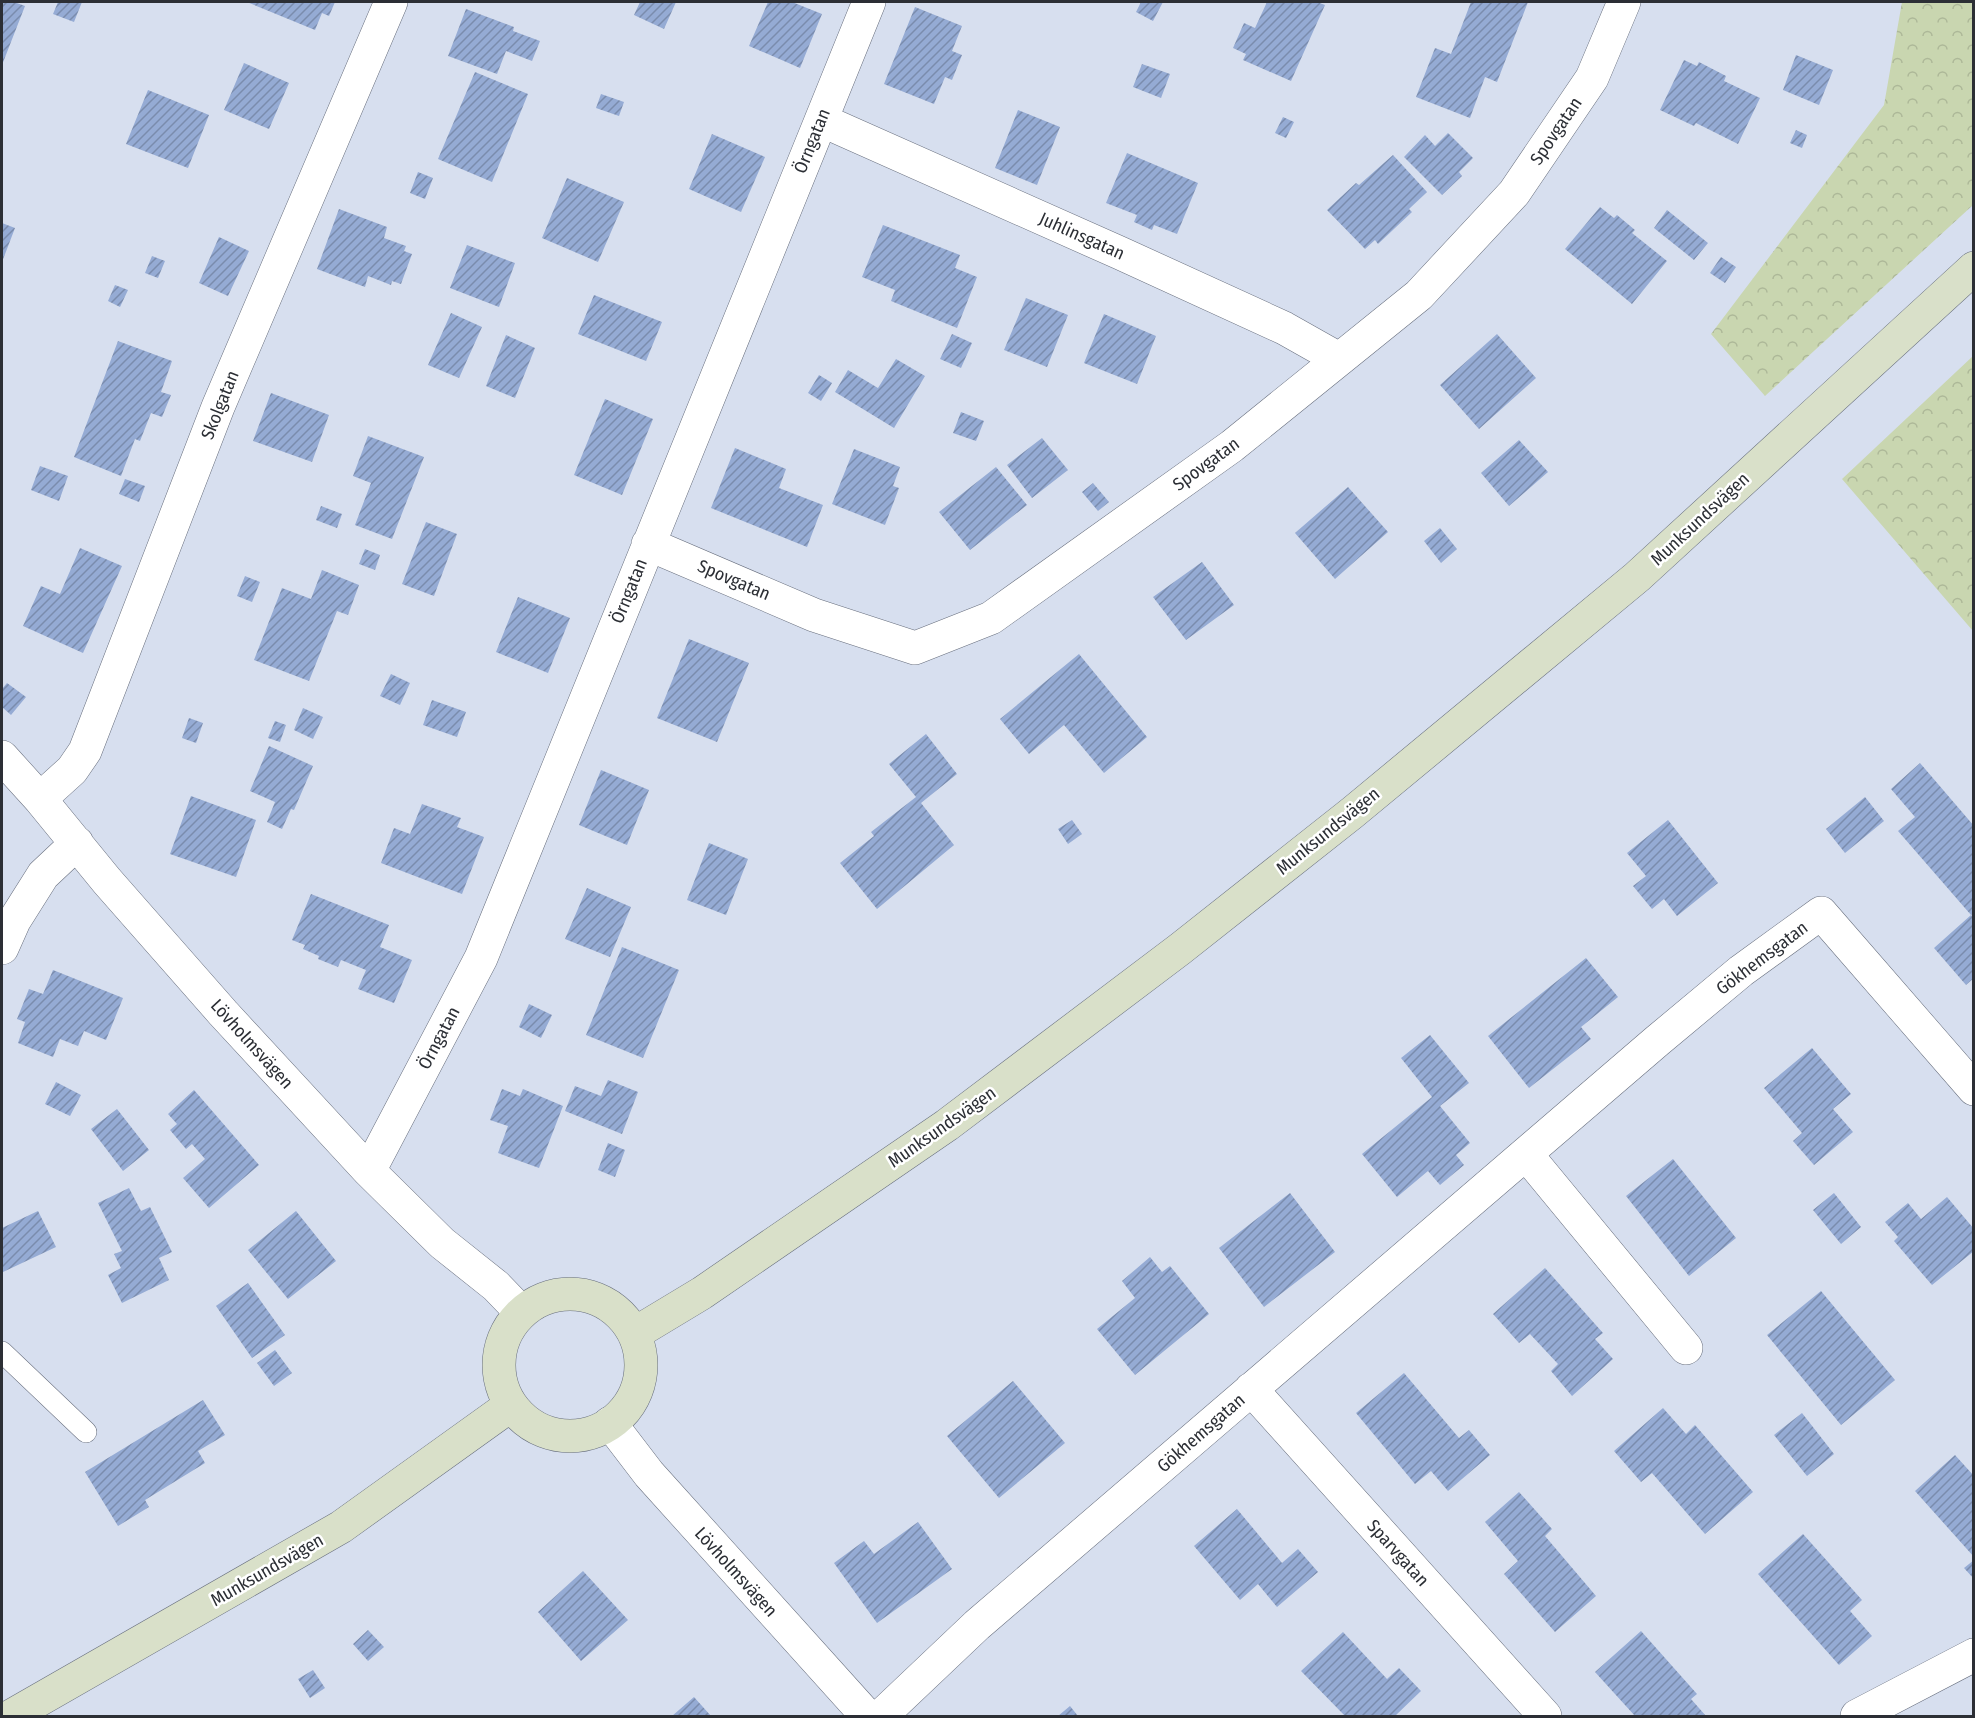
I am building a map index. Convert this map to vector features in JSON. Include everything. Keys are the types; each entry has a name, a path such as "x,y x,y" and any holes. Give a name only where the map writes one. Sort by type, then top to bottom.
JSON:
{"street":[{"name":"Skolgatan","path":"40,799 72,770 85,751 218,407 391,2"},
{"name":"Örngatan","path":"369,1171 481,958 869,2"},
{"name":"Spovgatan","path":"648,544 814,615 915,648 991,618 1232,446 1419,295 1514,193 1592,78 1624,2"},
{"name":"Juhlinsgatan","path":"821,120 1284,328 1339,359"},
{"name":"Munksundsvägen","path":"634,1334 702,1293 947,1125 1180,949 1352,813 1637,577 1974,268"},
{"name":"Lövholmsvägen","path":"2,757 40,799 107,881 224,1013 369,1171 442,1243 496,1286 521,1312"},
{"path":"2,948 14,921 43,875 76,843"},
{"name":"Gökhemsgatan","path":"881,1716 977,1625 1526,1154 1741,971 1821,913 1974,1089"},
{"path":"1526,1154 1686,1348"},
{"path":"555,1295 588,1296 609,1305 618,1312 634,1334 640,1350 639,1383 630,1403 610,1424 584,1435 551,1434 522,1418 503,1390 499,1357 504,1336 521,1312 534,1303 555,1295"},
{"name":"Sparvgatan","path":"1251,1389 1545,1716"},
{"name":"Munksundsvägen","path":"12,1716 341,1527 512,1405"},
{"name":"Lövholmsvägen","path":"610,1424 650,1474 867,1716"},
{"path":"1857,1716 1974,1655"}],"lane":[{"path":"2,1352 86,1432"}],"green space":[{"path":"1902,2 1973,2 1973,205 1765,396 1711,334 1884,105"},
{"path":"1973,356 1973,631 1842,479"}],"building":[{"path":"2,2 14,2 25,6 2,65"},
{"path":"58,2 82,2 74,22 53,14"},
{"path":"247,2 335,2 329,16 322,13 315,30"},
{"path":"640,2 676,2 664,29 634,15"},
{"path":"768,2 792,2 822,14 800,68 749,46"},
{"path":"1141,2 1163,2 1153,21 1136,12"},
{"path":"1267,2 1317,2 1325,5 1291,81 1243,60 1246,54 1233,48 1244,23 1255,28"},
{"path":"1471,2 1528,2 1497,82 1485,77 1470,118 1416,97 1435,48 1451,54"},
{"path":"915,7 962,26 952,51 962,55 952,80 945,77 934,104 884,84"},
{"path":"466,9 514,27 513,31 540,41 532,61 506,51 497,74 448,56"},
{"path":"1796,55 1833,70 1819,105 1783,90"},
{"path":"1684,60 1697,66 1699,62 1726,76 1724,81 1760,98 1738,144 1696,123 1694,126 1660,110"},
{"path":"244,63 289,83 269,129 224,110"},
{"path":"1142,64 1170,74 1161,98 1133,87"},
{"path":"475,72 528,94 492,182 438,159"},
{"path":"148,90 209,115 188,168 126,144"},
{"path":"601,94 624,102 619,116 596,108"},
{"path":"1018,110 1060,127 1037,185 995,168"},
{"path":"1283,117 1294,122 1286,138 1275,133"},
{"path":"1796,130 1807,135 1802,148 1790,143"},
{"path":"1448,133 1473,158 1459,172 1462,176 1442,195 1404,157 1425,135 1435,146"},
{"path":"712,134 765,157 741,212 689,189"},
{"path":"1127,153 1198,183 1177,234 1154,225 1152,230 1134,222 1137,215 1106,203"},
{"path":"1393,155 1427,192 1409,209 1412,212 1378,244 1375,240 1365,249 1327,210 1356,183 1359,185"},
{"path":"418,172 433,178 425,199 410,193"},
{"path":"567,178 624,202 598,262 542,238"},
{"path":"1600,207 1614,218 1617,215 1635,230 1632,233 1667,261 1632,304 1565,249"},
{"path":"339,209 387,227 384,238 406,246 404,251 412,254 401,284 392,281 391,285 368,276 365,287 317,269"},
{"path":"1667,210 1708,243 1694,260 1654,228"},
{"path":"2,223 15,228 2,262"},
{"path":"883,225 960,255 955,268 977,277 957,328 891,301 895,290 862,277"},
{"path":"219,237 249,251 228,296 199,283"},
{"path":"467,245 515,263 499,307 450,288"},
{"path":"152,256 165,261 158,278 145,273"},
{"path":"1721,257 1736,267 1725,283 1710,273"},
{"path":"115,285 128,290 120,307 108,301"},
{"path":"594,295 662,322 646,361 578,334"},
{"path":"1026,298 1068,315 1047,367 1004,350"},
{"path":"451,313 482,327 459,378 428,365"},
{"path":"1104,314 1156,336 1137,384 1084,363"},
{"path":"952,334 972,343 961,368 940,359"},
{"path":"1497,334 1536,378 1479,429 1440,385"},
{"path":"506,335 535,348 515,398 486,386"},
{"path":"118,341 172,361 161,392 171,395 162,417 151,413 140,441 135,439 121,476 74,457"},
{"path":"896,359 925,376 894,428 835,392 848,370 878,388"},
{"path":"819,375 832,383 821,401 808,393"},
{"path":"271,393 329,415 312,462 253,441"},
{"path":"605,399 653,419 622,495 574,475"},
{"path":"961,412 984,421 976,441 953,433"},
{"path":"368,436 424,457 392,539 355,525 371,483 353,476"},
{"path":"1042,438 1068,470 1032,498 1007,465"},
{"path":"1519,440 1548,472 1509,506 1481,473"},
{"path":"735,448 786,469 779,488 823,505 807,547 711,508"},
{"path":"854,449 900,467 893,486 899,488 885,525 832,504"},
{"path":"40,466 68,476 59,501 31,490"},
{"path":"996,467 1027,505 970,550 939,512"},
{"path":"125,479 145,486 139,502 119,494"},
{"path":"1093,483 1109,502 1098,511 1082,492"},
{"path":"1348,487 1388,532 1335,579 1295,533"},
{"path":"321,506 342,514 337,528 316,520"},
{"path":"426,522 457,534 434,596 402,584"},
{"path":"1440,528 1457,549 1441,563 1424,541"},
{"path":"80,548 122,566 83,653 23,626 41,586 60,594"},
{"path":"365,549 380,555 375,570 359,564"},
{"path":"1202,562 1234,605 1186,640 1153,597"},
{"path":"322,570 359,585 348,615 337,611 309,681 254,660 282,588 311,599"},
{"path":"245,576 260,582 252,602 237,596"},
{"path":"518,597 570,618 548,673 496,652"},
{"path":"689,639 749,663 717,742 657,718"},
{"path":"1079,654 1147,737 1104,773 1064,725 1029,754 1000,719"},
{"path":"391,674 410,683 400,705 380,696"},
{"path":"7,683 26,697 11,715 2,707 2,689"},
{"path":"432,700 466,712 457,737 423,725"},
{"path":"303,708 323,717 313,739 294,730"},
{"path":"189,718 203,723 196,743 182,738"},
{"path":"275,721 286,725 280,742 268,738"},
{"path":"926,734 957,774 921,803 954,845 877,909 840,863 874,836 871,832 916,797 889,764"},
{"path":"269,746 313,766 294,810 291,809 282,829 267,822 275,802 250,791"},
{"path":"1920,763 1974,826 1974,914 1971,915 1898,831 1915,817 1891,789"},
{"path":"601,770 649,790 627,845 579,825"},
{"path":"191,796 256,820 236,877 170,854"},
{"path":"1865,797 1884,821 1845,853 1826,829"},
{"path":"422,804 461,818 457,827 484,837 462,894 381,863 394,828 410,834"},
{"path":"1072,820 1082,834 1068,844 1058,829"},
{"path":"1668,820 1718,883 1677,916 1664,899 1652,909 1633,886 1646,876 1627,853"},
{"path":"709,843 748,859 726,915 687,900"},
{"path":"587,888 631,907 610,957 565,939"},
{"path":"311,894 389,925 380,947 412,960 394,1003 358,989 366,970 341,960 338,967 318,959 319,956 303,949 305,945 292,940"},
{"path":"1971,915 1974,918 1974,978 1966,985 1934,948"},
{"path":"622,947 679,970 643,1058 586,1035"},
{"path":"1586,958 1618,997 1581,1027 1591,1039 1529,1088 1488,1036"},
{"path":"53,970 123,998 106,1040 84,1031 78,1046 60,1039 53,1057 18,1043 25,1022 17,1019 29,989 43,994"},
{"path":"529,1004 552,1015 541,1038 519,1027"},
{"path":"1430,1035 1469,1083 1440,1106 1470,1143 1456,1155 1464,1165 1440,1185 1428,1171 1397,1197 1362,1154 1432,1097 1401,1058"},
{"path":"1812,1048 1851,1094 1833,1109 1853,1132 1814,1165 1793,1141 1802,1133 1764,1088"},
{"path":"608,1080 638,1092 622,1134 565,1111 575,1086 601,1096"},
{"path":"56,1082 81,1095 70,1116 45,1104"},
{"path":"502,1089 520,1096 523,1089 563,1106 539,1168 498,1153 508,1126 490,1120"},
{"path":"194,1090 259,1165 209,1208 183,1178 205,1159 192,1144 186,1149 170,1130 177,1124 168,1114"},
{"path":"117,1109 149,1150 123,1171 91,1129"},
{"path":"608,1143 625,1150 615,1177 598,1170"},
{"path":"1673,1159 1736,1238 1689,1276 1626,1196"},
{"path":"129,1188 141,1211 150,1207 172,1252 159,1258 169,1280 122,1303 108,1275 121,1268 114,1254 122,1251 98,1203"},
{"path":"1290,1193 1335,1252 1264,1307 1219,1248"},
{"path":"1834,1193 1861,1227 1841,1244 1813,1210"},
{"path":"1947,1197 1974,1229 1974,1251 1932,1285 1894,1241 1898,1237 1885,1222 1908,1203 1921,1219"},
{"path":"38,1211 56,1247 3,1272 2,1228"},
{"path":"296,1211 336,1261 288,1299 248,1250"},
{"path":"1150,1257 1162,1272 1170,1266 1209,1314 1135,1375 1097,1329 1135,1298 1122,1281"},
{"path":"1545,1268 1603,1333 1595,1339 1613,1359 1572,1396 1551,1371 1558,1364 1530,1334 1519,1343 1493,1314"},
{"path":"248,1283 285,1335 252,1358 216,1306"},
{"path":"1821,1291 1895,1380 1841,1425 1767,1335"},
{"path":"275,1350 292,1373 274,1386 257,1363"},
{"path":"1404,1373 1459,1438 1469,1430 1490,1455 1448,1491 1431,1471 1415,1484 1356,1413"},
{"path":"1013,1381 1065,1443 999,1498 947,1436"},
{"path":"203,1400 225,1435 198,1451 205,1463 145,1500 149,1507 118,1526 85,1472"},
{"path":"1663,1408 1686,1434 1695,1425 1753,1492 1705,1534 1652,1473 1641,1482 1614,1451"},
{"path":"1802,1413 1834,1454 1807,1476 1774,1435"},
{"path":"1955,1455 1974,1476 1974,1557 1915,1491"},
{"path":"1519,1492 1552,1529 1545,1536 1596,1596 1555,1632 1504,1574 1518,1561 1485,1522"},
{"path":"1237,1509 1282,1563 1298,1549 1318,1572 1277,1607 1258,1584 1240,1600 1194,1546"},
{"path":"918,1522 952,1569 877,1623 834,1563 864,1541 874,1554"},
{"path":"1803,1534 1862,1600 1850,1611 1872,1636 1839,1665 1758,1574"},
{"path":"1974,1560 1974,1579 1964,1568"},
{"path":"583,1571 628,1620 581,1661 538,1612"},
{"path":"368,1630 384,1647 368,1661 353,1644"},
{"path":"1641,1631 1697,1694 1691,1699 1706,1716 1635,1716 1595,1672"},
{"path":"1343,1632 1387,1679 1399,1668 1421,1691 1395,1716 1345,1716 1301,1671"},
{"path":"313,1670 325,1688 310,1698 298,1679"},
{"path":"694,1697 711,1716 672,1716"},
{"path":"1070,1706 1078,1716 1058,1716"}]}
